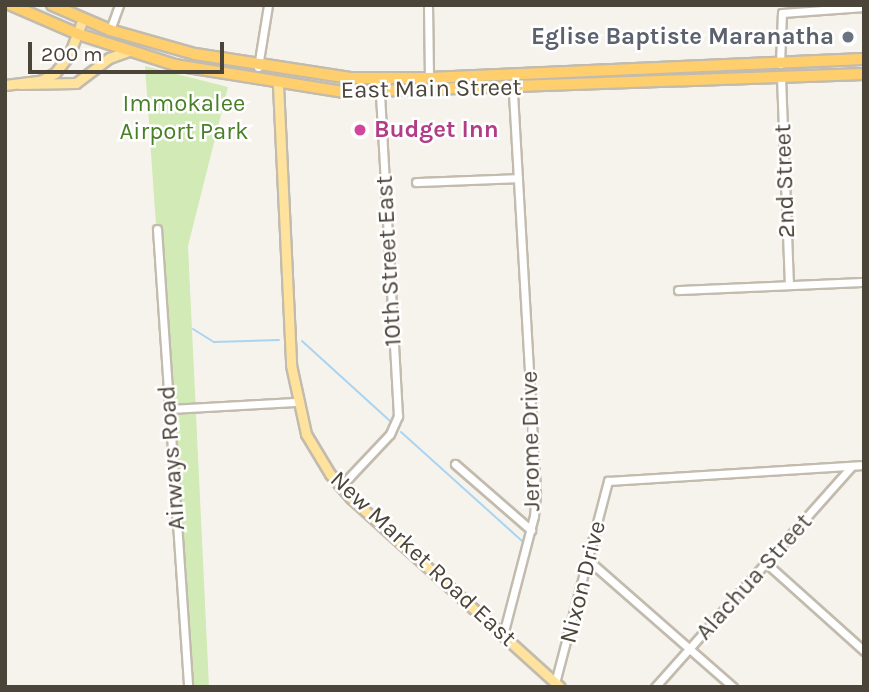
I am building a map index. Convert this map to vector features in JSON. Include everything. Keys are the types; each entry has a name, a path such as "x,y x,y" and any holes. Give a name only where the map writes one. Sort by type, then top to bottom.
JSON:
{"highway":[{"name":"East Main Street","path":"11,5 78,34 128,51 200,71 278,85 380,93 864,74"},
{"name":"East Main Street","path":"52,5 110,30 258,67 367,79 864,59"},
{"path":"780,64 781,77"},
{"path":"278,85 279,70"},
{"path":"513,75 513,89"}],"main road":[{"path":"20,84 55,73 78,34 83,19"},
{"path":"5,85 75,83 128,51"},
{"name":"New Market Road East","path":"278,85 296,402 313,448 341,486 557,685"}],"street":[{"path":"110,30 119,5"},
{"path":"258,67 268,5"},
{"path":"428,5 429,78"},
{"path":"780,64 782,13 864,7"},
{"name":"2nd Street","path":"781,77 789,285"},
{"name":"Jerome Drive","path":"503,635 531,530 536,492 513,89"},
{"name":"10th Street East","path":"341,486 395,428 398,416 380,93"},
{"path":"416,182 518,178"},
{"name":"Airways Road","path":"157,229 188,687"},
{"path":"678,290 864,282"},
{"path":"169,409 296,402"},
{"path":"455,464 531,530"},
{"path":"852,466 864,465"},
{"name":"Nixon Drive","path":"557,685 608,481 852,466"},
{"name":"Alachua Street","path":"655,687 852,466"},
{"path":"588,561 733,687"},
{"path":"766,563 864,651"}],"green space":[{"name":"Immokalee Airport Park","path":"145,66 228,87 188,246 209,687 188,687"}],"waterway":[{"path":"193,329 214,342 279,340"},
{"path":"302,341 390,421"},
{"path":"401,432 523,542"}],"place":[{"name":"Eglise Baptiste Maranatha","path":"848,37"},
{"name":"Budget Inn","path":"360,130"}]}
